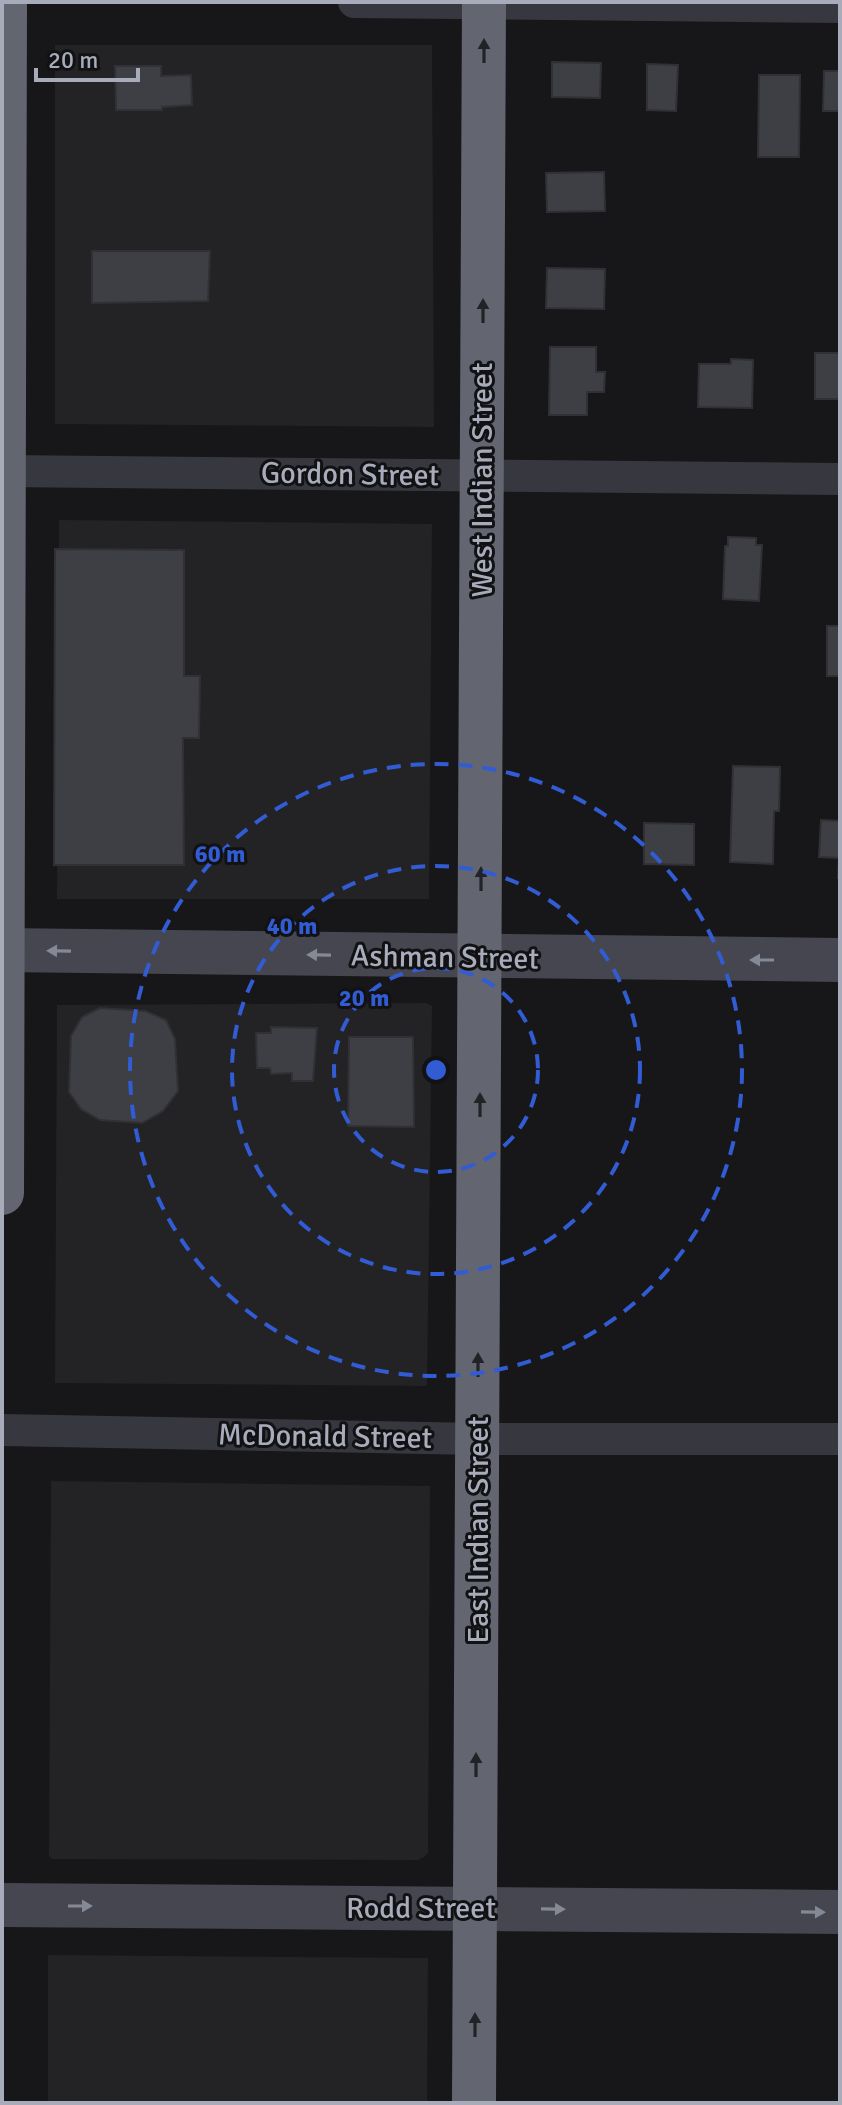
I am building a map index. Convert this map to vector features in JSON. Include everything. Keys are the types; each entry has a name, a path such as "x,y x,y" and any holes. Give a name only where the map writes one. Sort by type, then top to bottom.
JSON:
{"highway":[{"path":"2,1193 5,2"},
{"name":"West Indian Street","path":"481,957 484,2"},
{"name":"East Indian Street","path":"474,2103 481,957"}],"street":[{"path":"354,2 840,7"},
{"name":"Gordon Street","path":"4,471 840,479"},
{"name":"Ashman Street","path":"3,950 840,960"},
{"name":"McDonald Street","path":"2,1430 478,1439 840,1439"},
{"name":"Rodd Street","path":"2,1905 840,1912"}],"shaded area":[{"path":"55,45 432,45 434,427 55,424"},
{"path":"59,520 432,524 429,899 57,899"},
{"path":"426,1003 432,1006 427,1386 55,1383 57,1005"},
{"path":"51,1481 430,1486 428,1853 418,1860 52,1859 49,1856"},
{"path":"48,1955 428,1958 427,2103 48,2103"}],"building":[{"path":"552,62 601,63 600,98 552,97"},
{"path":"647,64 678,65 676,111 647,110"},
{"path":"115,66 161,66 161,76 191,75 192,105 162,107 162,110 116,110"},
{"path":"824,71 840,71 840,111 823,111"},
{"path":"759,75 800,75 799,157 758,157"},
{"path":"604,172 605,211 547,212 546,173"},
{"path":"92,251 210,251 208,301 92,303"},
{"path":"547,268 605,269 604,309 546,308"},
{"path":"550,347 596,347 596,372 605,372 604,392 587,392 587,415 549,415"},
{"path":"815,353 840,353 840,399 815,399"},
{"path":"731,359 753,360 752,408 698,407 699,364 731,364"},
{"path":"728,537 756,538 756,545 762,545 759,601 723,599"},
{"path":"55,549 184,550 184,676 200,676 199,738 183,738 184,865 54,865"},
{"path":"827,626 840,626 840,676 827,676"},
{"path":"733,766 780,767 779,811 774,811 773,864 730,862"},
{"path":"821,820 840,821 840,878 839,858 819,857"},
{"path":"644,823 694,824 694,865 644,864"},
{"path":"100,1008 145,1011 166,1020 175,1039 178,1091 163,1111 142,1123 100,1120 81,1109 69,1092 71,1036 82,1017"},
{"path":"271,1027 317,1028 313,1081 292,1081 292,1073 271,1074 270,1068 257,1068 256,1033 271,1033"},
{"path":"349,1037 413,1037 414,1127 348,1126"}]}
